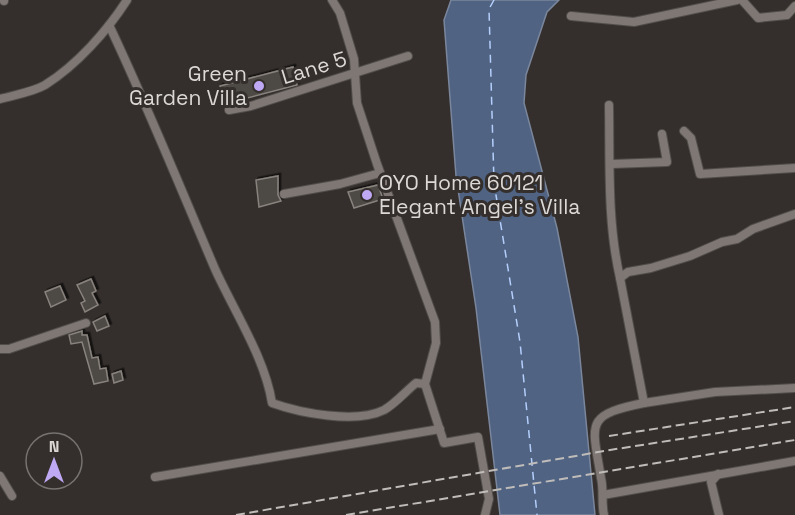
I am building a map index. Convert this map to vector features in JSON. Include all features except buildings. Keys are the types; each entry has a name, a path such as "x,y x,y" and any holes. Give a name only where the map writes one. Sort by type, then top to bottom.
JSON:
{"street":[{"path":"0,99 44,86 80,56 109,25 128,0"},
{"path":"332,0 340,13 354,59 357,103 380,173 435,322 436,344 425,384 444,443 478,437 489,499 485,515"},
{"path":"571,16 634,22 737,0"},
{"path":"742,0 758,18 787,15 795,6"},
{"path":"109,25 163,143 215,268 256,354 272,403 341,417 366,416 385,410 417,383 425,384"},
{"name":"Lane 5","path":"229,110 250,106 408,56"},
{"path":"609,105 612,164 609,198 614,222 612,244 644,403"},
{"path":"684,131 691,138 700,174 795,168"},
{"path":"612,164 667,162 663,134"},
{"path":"284,194 340,184 380,173"},
{"path":"620,278 628,272 651,268 737,239 753,229 795,214"},
{"path":"0,349 9,349 86,323"},
{"path":"604,515 603,495 596,461 595,428 597,421 603,415 618,408 715,392 795,388"},
{"path":"155,477 440,429"},
{"path":"603,495 795,461"},
{"path":"718,474 711,482 719,515"},
{"path":"0,476 12,496"}],"water":[{"path":"451,0 559,0 547,12 526,75 524,103 557,228 578,337 595,515 500,515 476,308 456,176 444,20"}],"ferry route":[{"path":"494,0 489,9 494,183 520,342 537,515"}],"railway":[{"path":"609,436 795,407"},
{"path":"236,515 610,450 795,421"},
{"path":"346,515 795,440"}],"place":[{"name":"Green Garden Villa","path":"259,86"},
{"name":"OYO Home 60121 Elegant Angel's Villa","path":"367,195"}]}
